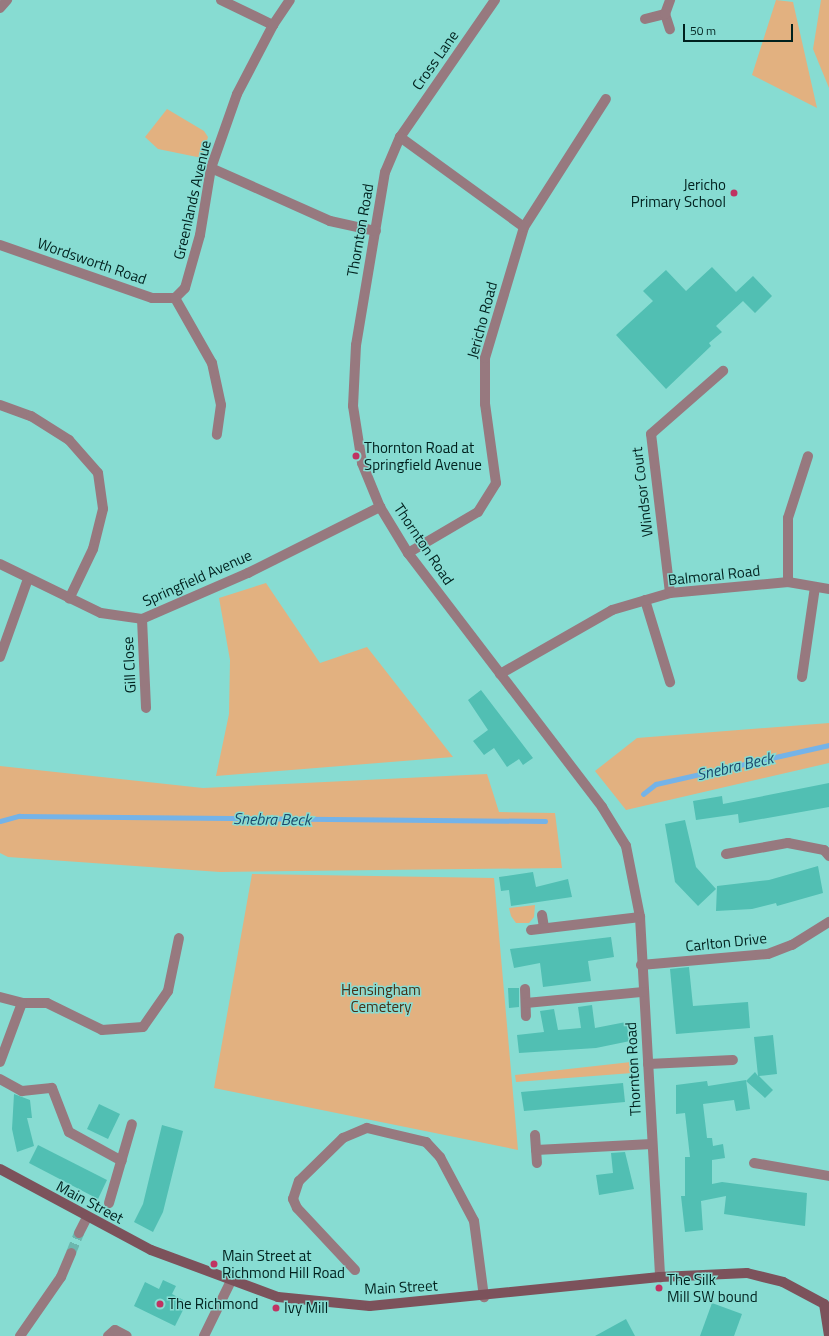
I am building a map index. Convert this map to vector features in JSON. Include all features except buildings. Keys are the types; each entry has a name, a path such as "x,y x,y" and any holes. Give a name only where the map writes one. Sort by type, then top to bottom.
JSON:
{"main road":[{"name":"Main Street","path":"0,1169 86,1219 230,1283 278,1298 370,1306 484,1297 660,1277 752,1273 783,1282 826,1302"},
{"path":"826,1302 829,1335"}],"street":[{"path":"0,8 7,0"},
{"path":"221,0 272,24"},
{"name":"Greenlands Avenue","path":"175,298 186,288 200,235 212,168 237,94 272,24 290,0"},
{"name":"Cross Lane","path":"400,137 495,0"},
{"path":"670,0 665,14 670,29"},
{"path":"645,19 665,14"},
{"name":"Jericho Road","path":"408,553 478,512 496,483 485,404 485,358 524,227 606,99"},
{"path":"400,137 524,227"},
{"name":"Thornton Road","path":"400,137 385,172 356,345 353,406 362,463 380,507 408,553 602,807 626,846 640,917 641,965 660,1277"},
{"path":"212,168 330,221 376,231"},
{"name":"Wordsworth Road","path":"0,245 152,298 175,298"},
{"path":"175,298 212,363 222,405 217,435"},
{"name":"Windsor Court","path":"670,593 651,434 723,371"},
{"path":"0,405 31,416 69,440 98,473 103,509 93,549 69,599"},
{"path":"788,582 788,518 808,456"},
{"name":"Springfield Avenue","path":"0,564 69,599 101,613 142,619 248,573 380,507"},
{"path":"0,657 28,579"},
{"name":"Balmoral Road","path":"500,674 612,610 670,593 788,582 829,590"},
{"path":"802,677 815,587"},
{"path":"645,600 670,682"},
{"name":"Gill Close","path":"142,619 146,708"},
{"path":"726,854 788,843 824,850 829,856"},
{"path":"542,914 544,928"},
{"path":"531,930 640,917"},
{"name":"Carlton Drive","path":"641,965 768,954 792,945 829,922"},
{"path":"0,998 22,1003 47,1003 102,1030 144,1027 168,991 179,938"},
{"path":"525,989 526,1016"},
{"path":"526,1003 643,992"},
{"path":"0,1062 22,1003"},
{"path":"648,1064 733,1060"},
{"path":"0,1079 22,1091 52,1088 69,1132 122,1161"},
{"path":"109,1203 132,1124"},
{"path":"355,1270 297,1208 293,1199 298,1182 343,1138 368,1128 426,1142 440,1157 474,1221 484,1297"},
{"path":"535,1135 537,1163"},
{"path":"536,1150 652,1144"},
{"path":"754,1163 829,1176"},
{"path":"79,1233 86,1219"},
{"path":"20,1336 61,1277 71,1253"},
{"path":"204,1336 230,1283"},
{"path":"112,1333 127,1336"}],"green space":[{"path":"776,0 793,2 817,108 752,75"},
{"path":"821,0 829,0 829,88 813,49"},
{"path":"167,109 204,131 208,137 202,158 158,149 145,137"},
{"path":"266,583 320,663 367,647 453,757 216,776 229,714 230,660 219,598"},
{"path":"829,723 829,763 626,810 595,771 637,738"},
{"path":"0,766 203,788 487,774 499,812 555,813 562,868 220,872 8,857 0,853"},
{"name":"Hensingham Cemetery","path":"252,874 494,878 518,1150 214,1088"},
{"path":"535,905 534,917 529,923 516,923 511,916 509,908"},
{"path":"631,1062 632,1073 516,1082 515,1075"}],"waterway":[{"name":"Snebra Beck","path":"643,794 656,784 829,745"},
{"name":"Snebra Beck","path":"0,821 19,816 545,821"}],"tunnel":[{"path":"71,1253 79,1233"}],"place":[{"name":"Jericho Primary School","path":"734,193"},
{"name":"Thornton Road at Springfield Avenue","path":"356,456"},
{"name":"Main Street at Richmond Hill Road","path":"214,1264"},
{"name":"The Silk Mill SW bound","path":"659,1288"},
{"name":"The Richmond","path":"160,1304"},
{"name":"Ivy Mill","path":"276,1308"}]}
